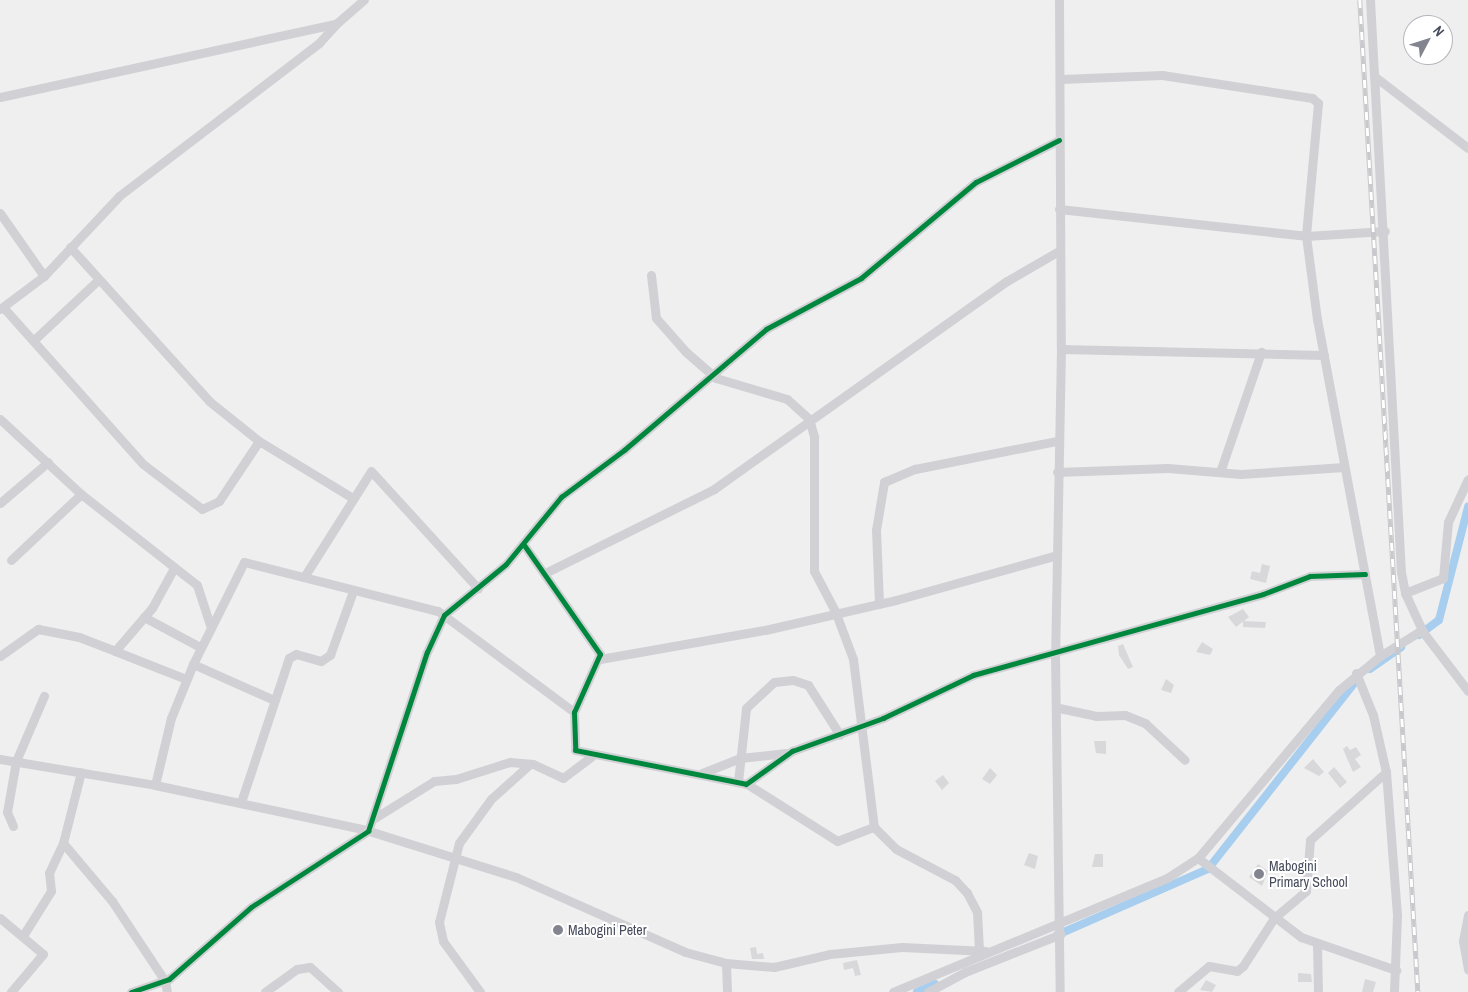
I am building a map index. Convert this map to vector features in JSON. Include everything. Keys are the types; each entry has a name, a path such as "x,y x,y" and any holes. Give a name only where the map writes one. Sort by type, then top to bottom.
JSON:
{"street":[{"path":"259,441 219,501 202,509 143,464 36,339 2,308 44,276 119,196 319,43 336,24 364,0"},
{"path":"1059,0 1061,79 1058,252 1061,349 1057,441 1058,555 1056,654 1061,934 1060,992"},
{"path":"1370,0 1405,593 1422,630 1468,691"},
{"path":"0,97 336,24"},
{"path":"1061,79 1162,75 1316,100 1306,236 1324,355 1380,656"},
{"path":"1374,76 1468,148"},
{"path":"131,992 165,981 251,908 368,831 427,652 444,615 478,588 524,545 560,497 774,324 861,278 976,182 1059,140"},
{"path":"1059,209 1306,236 1385,231"},
{"path":"0,213 44,276"},
{"path":"70,247 191,386 259,441 351,497"},
{"path":"545,573 714,488 1006,281 1058,252"},
{"path":"651,276 656,318 712,376 787,399 809,419 814,437 814,571 835,611 852,659 859,728 874,827 896,849 955,880 967,893 977,912 982,951"},
{"path":"36,339 98,280"},
{"path":"1061,349 1261,352 1324,355"},
{"path":"1220,472 1261,352"},
{"path":"0,419 81,494 201,591 210,625"},
{"path":"879,604 876,530 884,482 915,469 1057,441"},
{"path":"0,503 48,462"},
{"path":"1057,472 1168,468 1220,472 1282,473 1344,467"},
{"path":"304,577 351,497 368,472 375,474 478,588"},
{"path":"1405,593 1443,578 1448,522 1468,479"},
{"path":"11,560 81,494"},
{"path":"524,545 596,646 600,659 574,712 573,748 591,757 702,773 747,784 812,829 837,841 874,827"},
{"path":"600,659 764,630 835,611 879,604 1058,555"},
{"path":"155,785 186,679 210,625 244,562 353,591 391,597 444,615 574,712"},
{"path":"115,650 144,618 174,568"},
{"path":"702,773 740,758 788,753 840,735 974,675 1056,654 1172,616 1263,594 1310,576 1365,574"},
{"path":"241,802 290,656 321,661 330,655 353,591"},
{"path":"144,618 200,647"},
{"path":"0,656 38,629 79,637 186,679"},
{"path":"893,992 982,951 1168,878 1198,858 1358,677 1380,656 1422,630"},
{"path":"192,664 274,700"},
{"path":"1358,677 1386,772 1397,916 1394,992"},
{"path":"738,782 746,708 774,682 793,680 808,685 840,735"},
{"path":"13,826 7,814 5,799 16,761 44,696"},
{"path":"1058,708 1096,716 1125,715 1145,723 1185,760"},
{"path":"747,784 788,753"},
{"path":"372,819 434,781 456,779 501,763 530,764 563,778 591,757"},
{"path":"0,759 155,785 241,802 368,831 516,877 685,952 726,963 757,968 902,947 982,951"},
{"path":"479,991 440,931 454,857 491,799 530,764"},
{"path":"24,934 51,891 49,873 63,843 81,772"},
{"path":"1178,992 1209,966 1240,970 1274,918 1306,891 1310,840 1386,772"},
{"path":"63,843 112,901 165,981 167,992"},
{"path":"1198,858 1274,918 1317,944 1396,970"},
{"path":"1468,915 1463,941 1468,970"},
{"path":"0,918 24,934 43,954 11,992"},
{"path":"928,992 965,972 1061,934"},
{"path":"1317,944 1318,992"},
{"path":"726,963 727,992"},
{"path":"265,992 297,969 310,967 338,992"}],"building":[{"path":"1262,564 1270,566 1266,583 1250,579 1252,571 1260,573"},
{"path":"1243,609 1249,617 1236,627 1228,617"},
{"path":"1243,621 1266,622 1265,628 1243,627"},
{"path":"1202,642 1213,649 1210,655 1196,652"},
{"path":"1123,644 1133,667 1128,669 1119,655 1118,646"},
{"path":"1166,679 1174,685 1171,693 1161,690"},
{"path":"1094,741 1106,741 1106,754 1096,753"},
{"path":"1347,746 1350,750 1356,747 1361,755 1355,759 1361,767 1353,772 1343,749"},
{"path":"1313,759 1324,772 1319,776 1304,768"},
{"path":"1334,767 1347,782 1340,788 1328,773"},
{"path":"990,768 997,775 990,784 982,779"},
{"path":"943,775 949,783 942,790 935,781"},
{"path":"1029,853 1038,856 1035,869 1024,865"},
{"path":"1095,854 1103,854 1103,867 1092,867"},
{"name":"Mabogini Primary School","path":"1258,864 1268,871 1262,886 1249,877"},
{"path":"756,947 757,954 763,953 764,959 752,959 750,948"},
{"path":"857,960 861,975 855,976 853,968 844,970 843,963"},
{"path":"1298,973 1311,974 1312,982 1298,982"},
{"path":"1365,979 1376,982 1373,992 1362,992"},
{"path":"1206,980 1216,985 1212,992 1200,990"}],"waterway":[{"path":"1419,635 1439,620 1468,507"},
{"path":"1370,669 1401,647"},
{"path":"1057,935 1208,869 1355,682"},
{"path":"917,992 935,984"}],"railway":[{"path":"1360,0 1418,992"}],"cycle path":[{"path":"131,992 169,979 251,907 368,831 427,652 444,615 506,564 561,497 624,450 766,329 861,278 976,182 1059,140"},
{"path":"524,545 600,654 574,712 575,750 746,784 792,751 883,718 973,675 1263,594 1310,576 1365,574"}],"place":[{"name":"Mabogini Primary School","path":"1259,874"},
{"name":"Mabogini Peter","path":"558,930"}]}
